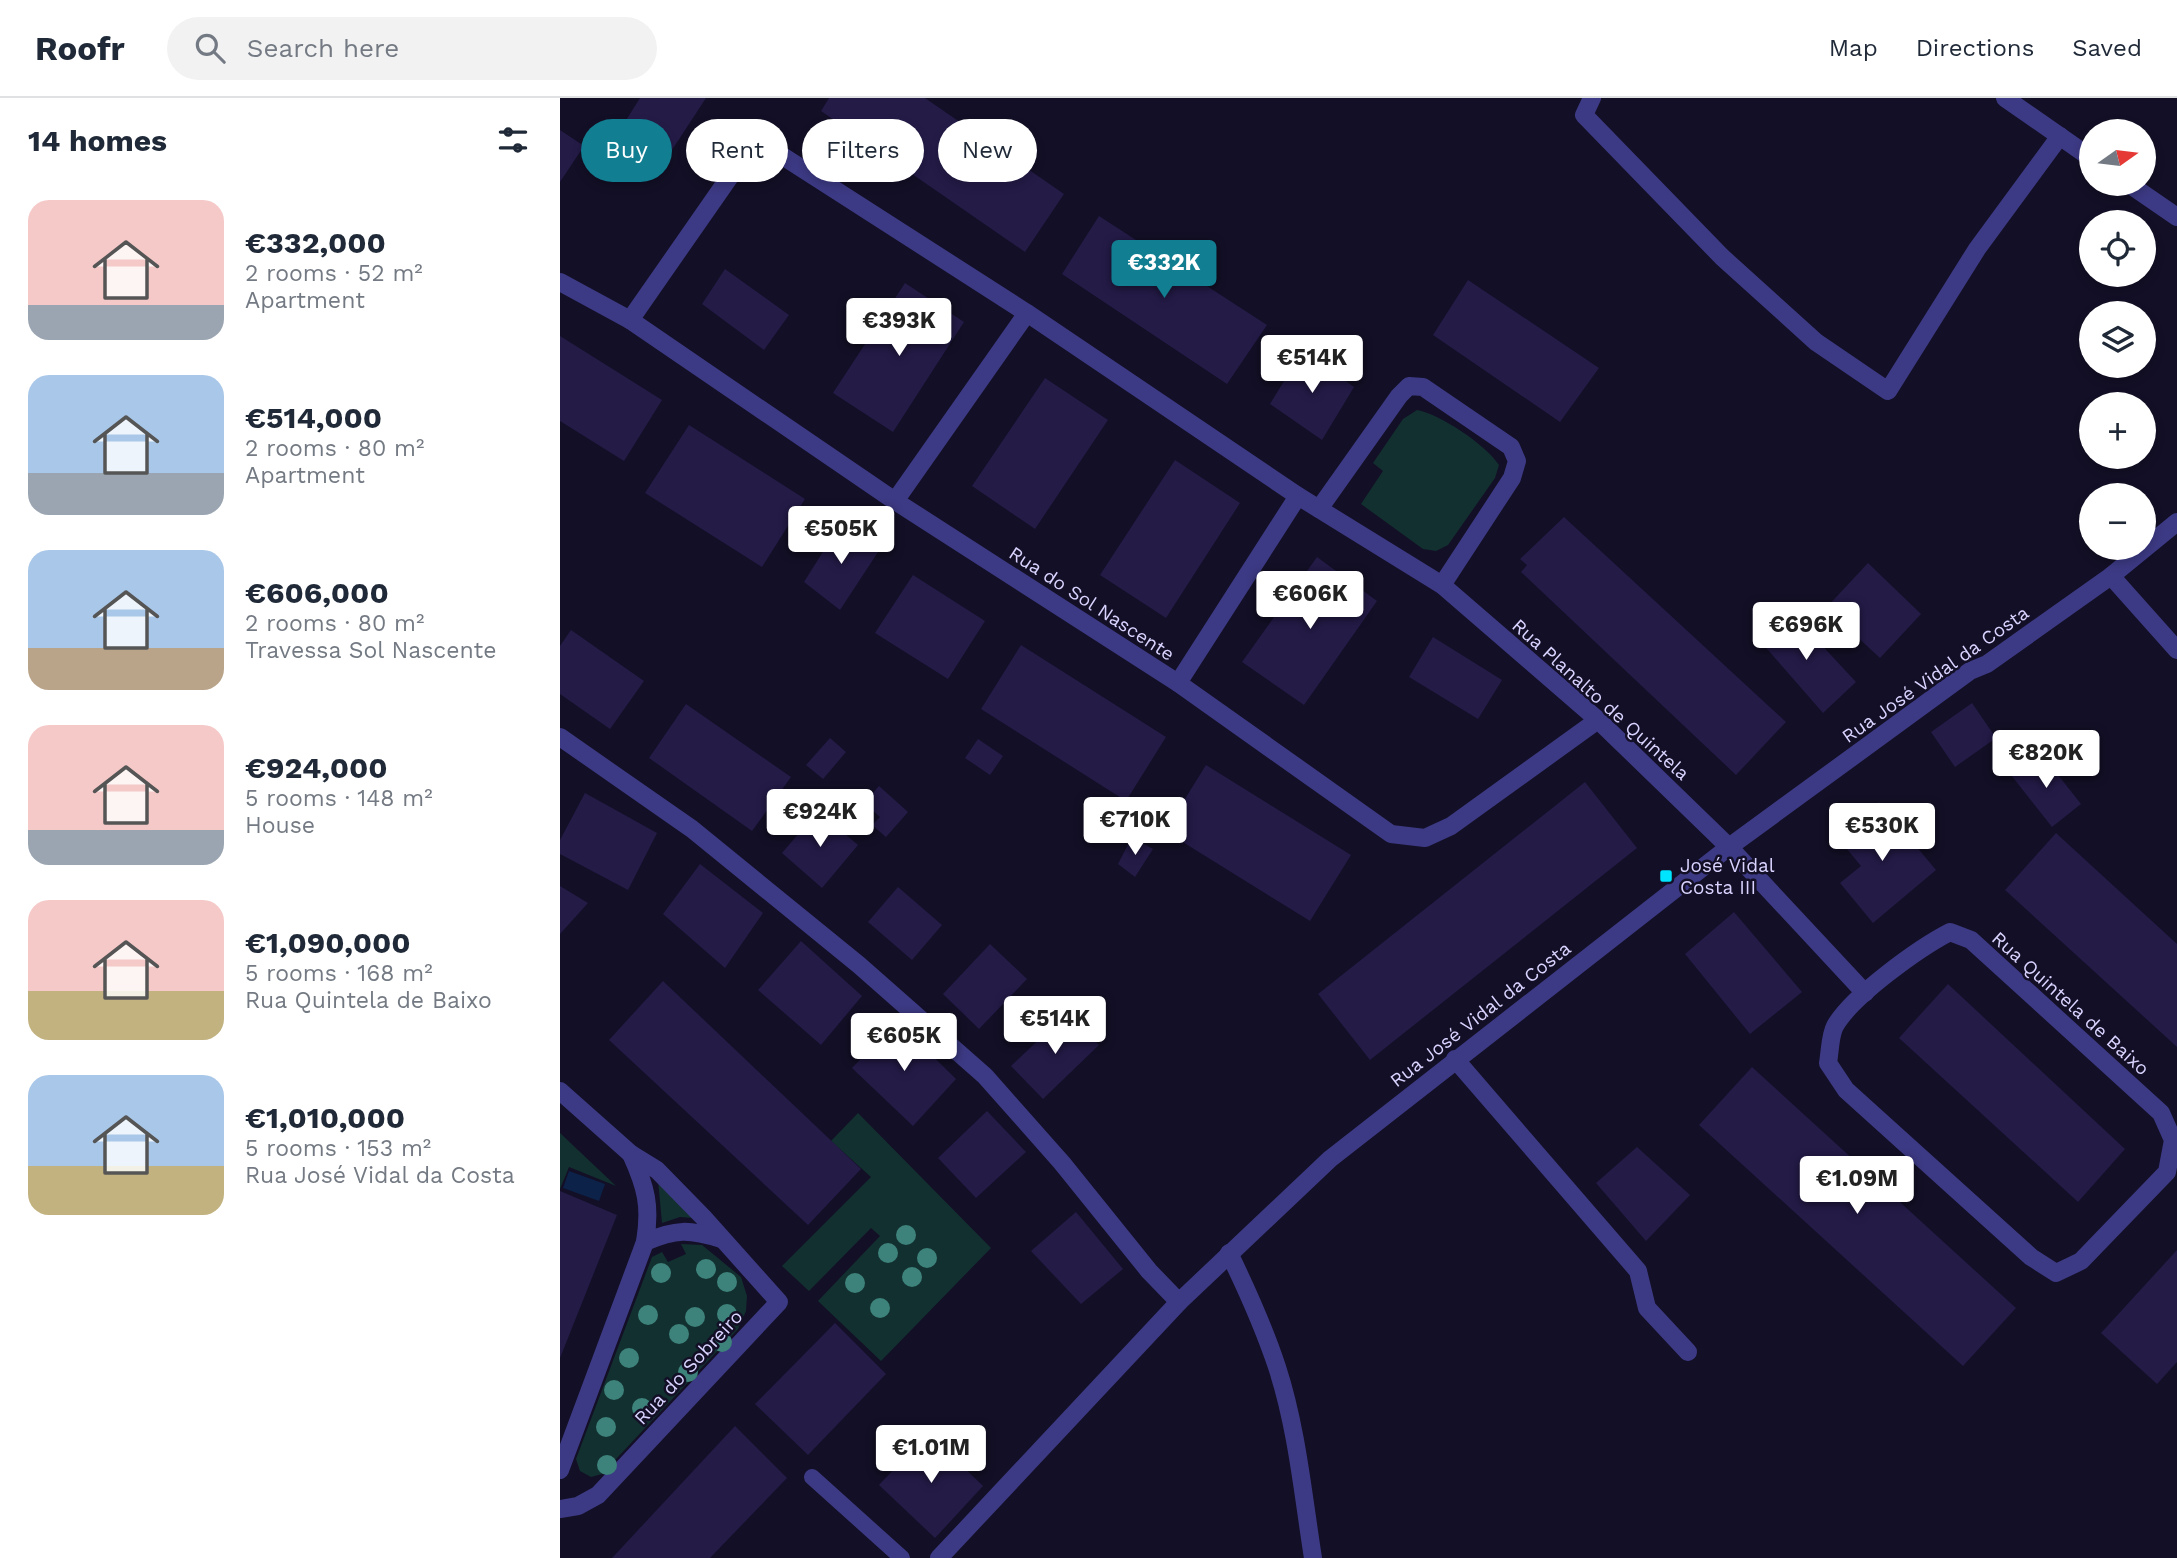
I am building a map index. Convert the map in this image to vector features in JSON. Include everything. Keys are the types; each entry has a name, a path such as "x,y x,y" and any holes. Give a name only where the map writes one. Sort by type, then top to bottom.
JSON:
{"street":[{"path":"1592,98 1584,115 1722,257 1816,342 1888,391 1977,249 2060,136"},
{"path":"2005,98 2079,149"},
{"name":"Rua Planalto de Quintela","path":"630,320 756,139 1027,313 1298,496 1442,585 1598,720 1729,847"},
{"path":"2146,196 2177,217"},
{"name":"Rua do Sol Nascente","path":"560,282 630,320 895,501 1178,683 1391,834 1425,838 1451,826 1598,720"},
{"path":"895,501 1027,313"},
{"path":"1320,509 1399,396 1409,386 1423,387 1511,447 1517,461 1512,478 1442,585"},
{"path":"1178,683 1298,496"},
{"name":"Rua José Vidal da Costa","path":"939,1558 1179,1301 1330,1159 1729,847 1970,671 1987,664 2110,576 2177,523"},
{"path":"2110,576 2177,650"},
{"path":"560,737 692,829 859,965 985,1076 1062,1163 1149,1271 1179,1301"},
{"path":"1729,847 1865,993"},
{"name":"Rua Quintela de Baixo","path":"1950,932 1971,940 2161,1114 2173,1140 2168,1172 2081,1261 2056,1273 2031,1257 1846,1090 1828,1063 1834,1027 1865,993 1924,946 1950,932"},
{"path":"1455,1059 1638,1271 1647,1308 1688,1352"},
{"name":"Rua do Sobreiro","path":"560,1091 631,1154 657,1170 779,1302 598,1495 578,1506 561,1507"},
{"name":"Rua do Sobreiro","path":"560,1470 645,1242 649,1216 645,1185 631,1154"},
{"path":"645,1242 676,1231 693,1231 721,1239"},
{"path":"1229,1253 1253,1302 1278,1369 1292,1428 1313,1558"}],"lane":[{"path":"812,1477 902,1558"}],"green space":[{"path":"1417,410 1438,417 1462,432 1499,465 1495,478 1448,545 1436,551 1423,549 1361,504 1383,471 1373,463 1403,419"},
{"path":"858,1113 991,1248 881,1361 818,1301 880,1236 871,1228 809,1291 782,1266 871,1177 831,1141"},
{"path":"560,1133 616,1186 569,1167 560,1189"},
{"path":"658,1180 693,1218 680,1217 662,1223"},
{"path":"681,1244 702,1245 741,1277 747,1296 746,1311 738,1329 602,1474 591,1477 580,1471 576,1459 652,1257 662,1252 668,1262 686,1254"}],"water":[{"path":"569,1171 605,1184 599,1201 563,1188"}],"building":[{"path":"640,98 706,98 692,119 686,119 686,129 672,150 672,119 627,119"},
{"path":"829,98 925,98 955,119 938,119 938,182 1037,182 1037,175 1064,194 1025,252 924,182 924,119 833,119 821,111"},
{"path":"560,130 581,144 581,150 560,182"},
{"path":"1099,216 1267,325 1227,384 1062,274"},
{"path":"725,269 789,315 764,350 702,304"},
{"path":"1468,280 1599,368 1560,422 1433,335"},
{"path":"905,283 964,322 893,432 833,393"},
{"path":"560,336 662,400 624,461 560,421"},
{"path":"1303,350 1354,387 1322,440 1270,404"},
{"path":"1045,378 1108,420 1035,529 972,486"},
{"path":"689,425 805,499 762,567 645,493"},
{"path":"1175,460 1240,503 1166,618 1100,575"},
{"path":"1564,517 1786,722 1736,775 1521,572 1527,565 1520,559"},
{"path":"841,523 880,549 840,610 804,582"},
{"path":"1317,557 1377,601 1304,705 1242,662"},
{"path":"1868,563 1921,614 1880,658 1826,608"},
{"path":"913,575 985,621 948,679 875,633"},
{"path":"1776,614 1796,635 1805,627 1856,682 1823,713 1754,634"},
{"path":"571,630 644,681 610,729 560,694 560,646"},
{"path":"1433,637 1502,680 1478,719 1409,677"},
{"path":"1021,645 1166,737 1126,801 981,709"},
{"path":"1972,703 1996,738 1955,767 1931,732"},
{"path":"686,704 791,777 752,831 649,758"},
{"path":"830,738 846,752 823,779 806,765"},
{"path":"978,739 1003,756 990,775 965,758"},
{"path":"2040,752 2081,804 2052,827 2011,775"},
{"path":"1206,765 1351,855 1310,921 1165,831"},
{"path":"1585,782 1637,848 1370,1060 1318,994"},
{"path":"879,786 908,812 886,837 872,825 880,817 864,803"},
{"path":"585,793 657,833 628,890 560,854 560,840"},
{"path":"1879,802 1936,870 1873,923 1840,883 1861,866 1837,837"},
{"path":"818,811 858,845 822,888 782,853"},
{"path":"2056,833 2177,944 2177,1047 2005,890"},
{"path":"1132,837 1153,849 1135,877 1118,864"},
{"path":"700,864 763,913 725,968 663,914"},
{"path":"560,886 588,903 560,934"},
{"path":"898,887 942,925 912,960 868,922"},
{"path":"1734,912 1802,992 1750,1034 1685,954"},
{"path":"801,941 862,996 821,1045 758,990"},
{"path":"990,944 1027,979 979,1029 943,994"},
{"path":"663,981 861,1169 808,1225 609,1040"},
{"path":"1948,984 2125,1149 2078,1202 1899,1038"},
{"path":"1068,1012 1099,1045 1043,1099 1011,1066"},
{"path":"897,1021 956,1079 913,1126 852,1068"},
{"path":"1752,1067 2016,1308 1963,1366 1699,1125"},
{"path":"987,1111 1026,1152 976,1198 938,1158"},
{"path":"1637,1147 1690,1195 1646,1241 1596,1183"},
{"path":"560,1191 617,1215 560,1358"},
{"path":"1076,1212 1123,1269 1081,1304 1031,1251"},
{"path":"2177,1250 2177,1362 2157,1384 2101,1333"},
{"path":"835,1323 886,1374 808,1455 755,1404"},
{"path":"735,1426 787,1478 710,1558 612,1558"},
{"path":"928,1433 983,1486 935,1538 879,1485"}],"place":[{"name":"José Vidal Costa III","path":"1666,876"}]}
